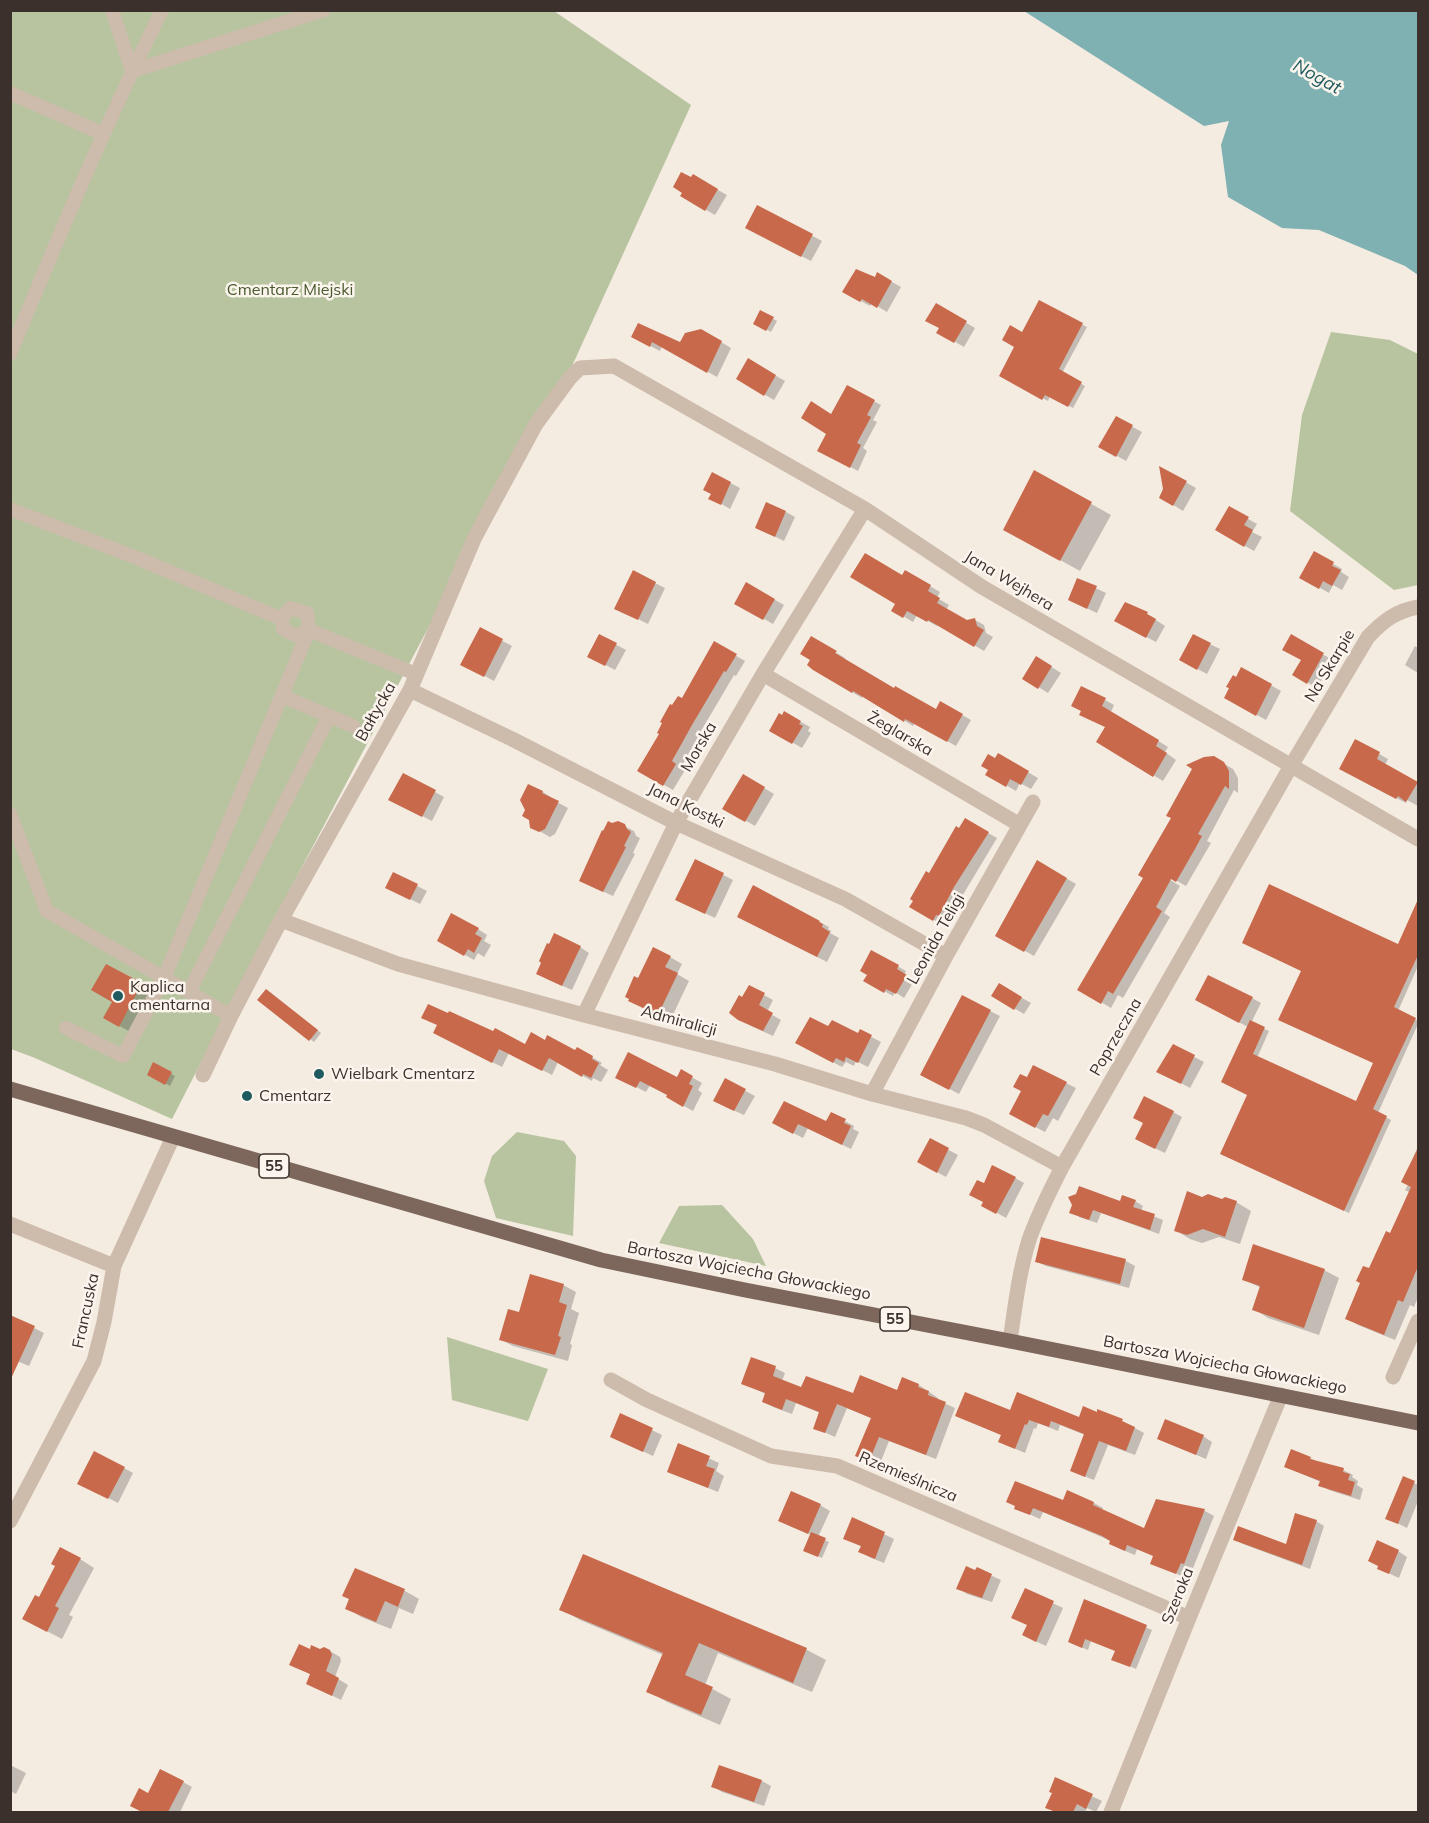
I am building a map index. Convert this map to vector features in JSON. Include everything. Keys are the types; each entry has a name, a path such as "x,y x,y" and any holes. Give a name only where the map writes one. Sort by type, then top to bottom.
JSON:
{"main road":[{"name":"Bartosza Wojciecha Głowackiego","path":"10,1089 601,1260 1419,1424"}],"street":[{"path":"112,10 132,71"},
{"path":"10,354 62,229 132,71 162,10"},
{"path":"132,71 324,10"},
{"path":"10,93 104,134"},
{"name":"Jana Wejhera","path":"580,368 614,366 866,509 982,587 1419,839"},
{"name":"Bałtycka","path":"203,1075 281,920 410,690 483,522 536,424 569,379 580,368"},
{"path":"10,509 137,558 282,619 283,629 297,636 309,630 417,674"},
{"name":"Morska","path":"584,1015 676,823 762,674 866,509"},
{"name":"Na Skarpie","path":"1291,766 1368,637 1383,621 1396,613 1419,607"},
{"path":"66,1028 123,1056 164,978 309,630"},
{"name":"Żeglarska","path":"762,674 1020,825"},
{"name":"Jana Kostki","path":"410,690 676,823 845,899 946,956"},
{"path":"282,696 353,726"},
{"path":"189,992 329,716"},
{"name":"Poprzeczna","path":"1010,1341 1020,1277 1029,1241 1047,1196 1291,766"},
{"name":"Leonida Teligi","path":"872,1094 946,956 1033,802"},
{"path":"10,814 47,911 231,1016"},
{"name":"Admiralicji","path":"281,920 398,964 966,1118 984,1125 1062,1167"},
{"name":"Francuska","path":"10,1521 94,1361 114,1266 173,1137"},
{"path":"10,1224 114,1266"},
{"path":"1394,1377 1419,1321"},
{"name":"Rzemieślnicza","path":"611,1380 647,1400 771,1456 837,1466 1189,1618"},
{"name":"Szeroka","path":"1111,1812 1281,1395"}],"green space":[{"name":"Cmentarz Miejski","path":"10,11 554,11 691,105 562,388 453,581 172,1119 11,1049"},
{"path":"1331,332 1390,340 1418,354 1418,585 1394,590 1290,511 1302,415"},
{"path":"517,1132 564,1141 576,1156 573,1236 496,1218 484,1181 492,1156"},
{"path":"722,1205 753,1239 766,1266 659,1243 679,1206"},
{"path":"447,1337 548,1369 528,1421 452,1400"}],"water":[{"name":"Nogat","path":"1024,11 1418,11 1418,275 1405,266 1319,230 1282,228 1228,197 1221,145 1229,121 1204,126"}],"building":[{"path":"681,172 691,177 693,174 718,189 705,211 680,196 682,193 673,187"},
{"path":"757,205 813,234 801,257 745,228"},
{"path":"856,269 875,277 877,272 892,281 877,308 862,299 860,302 842,292"},
{"path":"1039,300 1083,323 1059,369 1082,382 1068,407 1045,395 1042,400 999,376 1014,347 1002,340 1010,325 1022,332"},
{"path":"936,303 967,321 954,343 936,333 939,328 925,321"},
{"path":"760,310 774,317 766,331 753,324"},
{"path":"638,323 680,342 685,333 701,329 722,341 707,373 652,342 650,347 631,337"},
{"path":"748,358 776,375 764,396 736,379"},
{"path":"847,385 875,400 867,415 871,417 857,443 861,445 850,468 817,451 826,434 801,418 811,401 831,414"},
{"path":"1116,416 1133,425 1116,457 1098,447"},
{"path":"1159,466 1187,481 1173,506 1159,498 1163,489"},
{"path":"1034,470 1092,502 1060,561 1003,530"},
{"path":"712,472 731,482 721,505 708,499 711,494 703,490"},
{"path":"766,502 786,511 775,537 755,528"},
{"path":"1229,506 1249,517 1244,525 1253,530 1244,547 1215,530"},
{"path":"1314,551 1334,562 1332,566 1341,570 1332,586 1323,581 1319,589 1299,578"},
{"path":"865,553 902,575 905,570 931,585 928,591 940,598 937,603 967,620 975,618 977,626 984,630 974,647 928,620 927,622 907,611 903,618 891,611 895,604 850,577"},
{"path":"633,570 656,582 638,620 614,609"},
{"path":"1077,578 1097,586 1087,609 1068,600"},
{"path":"746,582 775,599 763,620 734,604"},
{"path":"1125,602 1148,612 1147,614 1156,619 1146,638 1114,621"},
{"path":"480,627 503,639 484,677 460,665"},
{"path":"599,634 617,643 605,666 587,657"},
{"path":"1193,634 1211,643 1197,670 1179,660"},
{"path":"1291,634 1324,653 1307,684 1292,675 1301,660 1282,650"},
{"path":"811,636 894,688 895,686 936,709 940,701 963,714 947,742 905,719 904,722 813,670 807,665 810,660 800,654"},
{"path":"714,641 737,654 726,672 724,671 692,725 672,761 676,764 663,786 637,771 659,734 657,733 662,723 660,722 670,704 672,705 678,696 682,698"},
{"path":"1036,656 1052,666 1038,689 1022,679"},
{"path":"1241,667 1272,684 1256,716 1224,698 1229,688 1226,687 1233,675 1236,677"},
{"path":"1081,686 1106,698 1102,706 1159,740 1156,746 1167,753 1153,777 1096,742 1105,727 1079,715 1081,711 1071,706"},
{"path":"784,711 801,721 799,724 803,726 792,744 769,731 779,713 782,715"},
{"path":"1355,739 1380,752 1377,759 1418,782 1406,802 1398,796 1396,799 1339,769"},
{"path":"998,753 1029,771 1021,785 1010,779 1006,787 985,775 988,770 981,766 988,754 995,758"},
{"path":"1214,756 1224,762 1229,771 1229,789 1225,786 1198,834 1202,836 1176,882 1171,879 1156,907 1162,911 1113,994 1108,991 1101,1004 1077,990 1143,878 1138,875 1171,818 1166,816 1192,769 1186,765 1204,757"},
{"path":"403,773 436,790 422,817 388,800"},
{"path":"743,774 765,787 745,822 722,809"},
{"path":"528,784 559,801 545,829 539,832 530,828 529,820 522,816 525,810 520,800"},
{"path":"965,818 989,832 954,887 939,916 936,915 933,921 909,907 913,901 910,899 926,871 929,873 956,826 959,828"},
{"path":"608,821 625,824 631,832 624,846 626,847 603,892 579,881"},
{"path":"695,859 724,873 705,914 675,900"},
{"path":"1037,860 1067,878 1024,952 995,936"},
{"path":"393,872 418,884 410,900 385,888"},
{"path":"1269,884 1398,944 1419,897 1419,953 1394,1007 1416,1018 1373,1109 1387,1116 1344,1211 1220,1154 1247,1095 1221,1082 1250,1020 1265,1027 1253,1054 1356,1101 1373,1063 1278,1020 1301,971 1242,943"},
{"path":"753,885 823,924 822,927 830,932 817,957 737,917"},
{"path":"451,913 479,928 475,934 482,938 474,953 468,949 464,956 437,941"},
{"path":"554,933 581,946 562,986 536,974 541,963 539,961"},
{"path":"653,947 671,956 665,967 678,973 658,1015 628,1001 629,999 625,997 634,976 638,978"},
{"path":"871,950 899,965 897,969 907,975 896,994 886,989 884,993 863,981 867,975 860,971"},
{"name":"Kaplica cmentarna","path":"106,964 142,983 119,1027 103,1018 112,1002 91,990"},
{"path":"1208,975 1253,997 1239,1023 1195,1000"},
{"path":"999,983 1022,997 1014,1010 991,996"},
{"path":"749,985 765,993 759,1005 773,1013 763,1031 738,1020 729,1013 739,995 742,997"},
{"path":"266,989 318,1030 309,1041 257,1000"},
{"path":"962,995 991,1010 949,1090 920,1075"},
{"path":"428,1004 493,1031 495,1028 525,1044 531,1032 545,1040 547,1035 575,1050 577,1047 593,1056 592,1059 599,1063 591,1078 583,1074 582,1077 549,1058 542,1071 499,1049 492,1063 433,1033 437,1025 421,1018"},
{"path":"810,1017 828,1026 832,1020 858,1033 860,1029 872,1035 858,1063 846,1057 844,1062 836,1058 833,1063 795,1043"},
{"path":"1173,1044 1195,1055 1181,1084 1156,1072"},
{"path":"628,1052 677,1077 681,1069 693,1076 689,1084 693,1086 683,1107 666,1097 667,1095 640,1081 636,1088 615,1078"},
{"path":"153,1062 172,1072 165,1085 147,1075"},
{"path":"1033,1065 1067,1082 1048,1116 1043,1114 1035,1128 1009,1114 1021,1091 1013,1087 1020,1074 1027,1077"},
{"path":"725,1078 746,1089 734,1111 713,1101"},
{"path":"1144,1096 1174,1111 1155,1149 1135,1139 1143,1123 1133,1118"},
{"path":"784,1101 826,1121 831,1112 846,1119 844,1123 851,1126 842,1145 798,1124 793,1134 772,1123"},
{"path":"930,1138 949,1148 937,1173 917,1162"},
{"path":"1419,1146 1419,1264 1403,1302 1398,1300 1384,1335 1345,1319 1360,1283 1356,1281 1363,1266 1369,1268 1386,1231 1390,1233 1411,1187 1401,1182"},
{"path":"992,1165 1016,1177 996,1214 981,1206 983,1202 969,1195 977,1180 984,1183"},
{"path":"1079,1186 1120,1201 1122,1195 1136,1200 1133,1207 1155,1214 1150,1230 1093,1210 1089,1220 1069,1213 1072,1205 1068,1197 1076,1194"},
{"path":"1187,1191 1202,1197 1208,1194 1237,1201 1225,1237 1203,1229 1187,1235 1174,1231"},
{"path":"1041,1237 1126,1259 1120,1284 1035,1262"},
{"path":"1253,1244 1325,1269 1304,1328 1252,1310 1260,1286 1242,1280"},
{"path":"530,1274 564,1284 559,1302 567,1305 555,1355 499,1340 508,1309 519,1312"},
{"path":"10,1315 35,1326 10,1381"},
{"path":"751,1357 776,1366 773,1376 801,1387 806,1376 853,1393 860,1375 897,1390 902,1377 919,1384 918,1387 929,1391 928,1395 946,1402 926,1455 879,1437 869,1462 855,1456 871,1418 837,1404 825,1433 813,1429 819,1412 786,1399 782,1410 762,1402 765,1393 741,1384"},
{"path":"965,1392 1010,1410 1017,1392 1079,1417 1083,1406 1097,1412 1097,1409 1123,1419 1122,1421 1135,1427 1126,1451 1099,1441 1085,1477 1070,1471 1084,1434 1051,1421 1049,1427 1029,1420 1027,1425 1025,1424 1015,1449 998,1442 1001,1435 955,1416"},
{"path":"620,1413 653,1428 643,1452 610,1437"},
{"path":"1165,1419 1204,1435 1196,1455 1157,1439"},
{"path":"678,1443 710,1456 706,1466 715,1469 708,1488 667,1472"},
{"path":"1291,1449 1311,1457 1310,1459 1344,1468 1343,1472 1350,1474 1348,1480 1355,1482 1351,1496 1318,1486 1320,1481 1284,1467"},
{"path":"94,1451 125,1467 108,1499 77,1484"},
{"path":"1403,1476 1415,1481 1398,1524 1385,1519"},
{"path":"1015,1481 1063,1500 1067,1490 1094,1502 1093,1505 1144,1528 1156,1499 1205,1509 1184,1564 1181,1563 1176,1574 1150,1564 1153,1556 1127,1545 1125,1551 1109,1544 1110,1541 1102,1536 1033,1508 1030,1515 1014,1509 1015,1506 1006,1502"},
{"path":"791,1491 821,1504 808,1534 778,1521"},
{"path":"1295,1513 1317,1520 1302,1565 1233,1540 1238,1526 1286,1544"},
{"path":"852,1517 885,1532 875,1559 858,1552 861,1546 843,1539"},
{"path":"811,1532 826,1538 818,1557 803,1551"},
{"path":"1377,1540 1399,1550 1389,1574 1377,1569 1378,1566 1368,1561"},
{"path":"60,1547 81,1558 55,1606 59,1608 47,1632 22,1619 35,1595 39,1597 55,1566 51,1564"},
{"path":"583,1554 807,1648 793,1683 699,1643 685,1675 713,1687 701,1715 646,1692 663,1653 559,1610"},
{"path":"966,1566 975,1570 977,1567 992,1574 982,1598 956,1589"},
{"path":"355,1568 405,1589 398,1607 385,1601 376,1622 345,1609 349,1599 342,1596"},
{"path":"1025,1588 1054,1601 1036,1642 1022,1635 1027,1625 1011,1618"},
{"path":"1084,1599 1147,1625 1130,1667 1111,1660 1115,1651 1085,1639 1082,1648 1068,1642"},
{"path":"299,1644 310,1649 311,1645 330,1650 332,1655 326,1671 339,1678 332,1696 306,1684 310,1674 289,1665"},
{"path":"719,1765 762,1780 754,1802 711,1787"},
{"path":"160,1769 184,1781 168,1812 142,1812 130,1806 139,1788 148,1793"},
{"path":"1055,1777 1093,1794 1086,1809 1077,1804 1073,1812 1056,1812 1045,1808 1052,1793 1049,1792"}],"place":[{"name":"Kaplica cmentarna","path":"118,996"},
{"name":"Wielbark Cmentarz","path":"319,1074"},
{"name":"Cmentarz","path":"247,1096"}]}
